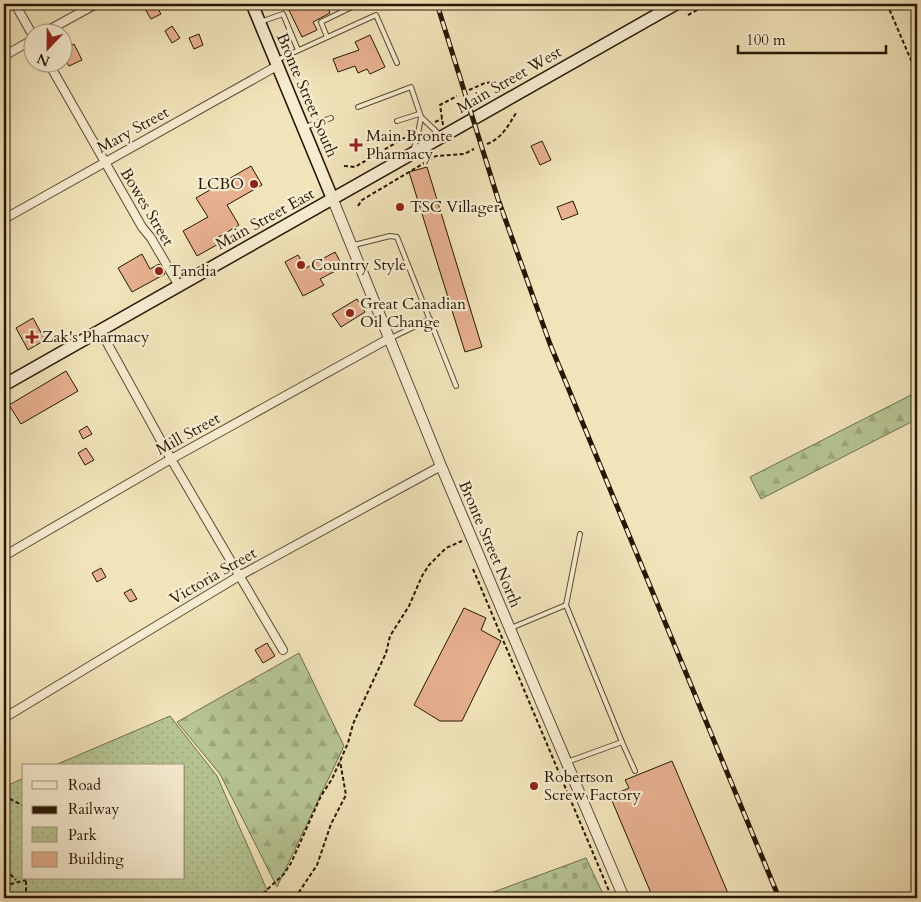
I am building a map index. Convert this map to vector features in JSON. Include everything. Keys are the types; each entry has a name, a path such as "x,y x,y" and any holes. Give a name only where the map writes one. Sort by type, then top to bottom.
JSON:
{"main road":[{"name":"Bronte Street South","path":"252,4 333,200"},
{"name":"Main Street West","path":"333,200 412,153 676,4"},
{"name":"Main Street East","path":"4,386 100,330 333,200"}],"street":[{"path":"15,4 25,22"},
{"path":"63,22 96,4"},
{"path":"4,56 22,46"},
{"name":"Mary Street","path":"4,219 276,63"},
{"name":"Bowes Street","path":"54,72 142,228 151,238 179,286"},
{"name":"Bronte Street North","path":"333,200 388,339 624,898"},
{"path":"100,330 171,459 283,650"},
{"name":"Mill Street","path":"4,556 171,459 388,339"},
{"name":"Victoria Street","path":"4,718 239,576 441,466"}],"lane":[{"path":"327,37 321,22 358,4"},
{"path":"259,22 283,14 298,50"},
{"path":"276,63 298,50 376,15 397,63"},
{"path":"358,107 411,87 420,115 420,129 412,153"},
{"path":"420,115 444,135"},
{"path":"397,121 420,115"},
{"path":"302,128 331,118"},
{"path":"351,246 390,236 397,237 456,386"},
{"path":"388,339 430,320"},
{"path":"580,534 566,605 635,771"},
{"path":"509,629 566,605"},
{"path":"566,762 622,742"}],"path":[{"path":"688,15 708,4"},
{"path":"887,4 917,74"},
{"path":"469,90 485,83 506,80"},
{"path":"444,135 440,105 457,96"},
{"path":"487,144 504,133 516,113"},
{"path":"429,124 442,119"},
{"path":"344,166 355,167 420,129"},
{"path":"358,206 362,200 436,156 464,154 474,149"},
{"path":"258,898 284,874 291,863 321,796 332,779 348,743 356,717 386,653 390,636 409,606 422,576 429,565 446,548 471,538"},
{"path":"295,898 317,865 331,824 346,795 340,759"},
{"path":"4,796 22,805"},
{"path":"4,873 15,878 16,882"},
{"path":"4,886 23,880"},
{"path":"26,880 26,898"},
{"path":"262,898 265,892"}],"green space":[{"path":"917,392 917,419 761,499 750,477"},
{"path":"299,653 344,746 277,887 220,774 177,722"},
{"path":"170,716 217,776 267,890 264,898 4,898 4,787 22,779 22,880 185,880 185,764 58,764"},
{"path":"586,858 605,898 480,897"}],"building":[{"path":"155,4 161,14 151,19 145,9"},
{"path":"286,4 326,4 330,13 313,22 317,30 302,37"},
{"path":"172,26 180,38 172,43 165,31"},
{"path":"199,34 203,45 194,49 189,38"},
{"path":"370,35 385,67 370,74 367,69 358,73 355,66 338,72 333,59 359,50 355,42"},
{"path":"74,44 82,60 72,65 72,45"},
{"path":"542,141 551,160 540,165 531,146"},
{"path":"251,166 262,185 227,205 239,225 217,238 220,243 197,256 183,231 208,217 196,198"},
{"path":"427,167 482,347 465,352 409,172"},
{"path":"573,201 578,214 562,220 557,207"},
{"path":"335,252 343,267 320,279 324,285 303,296 285,262 298,255 306,268"},
{"path":"142,254 150,269 159,264 165,274 132,292 118,268"},
{"path":"357,299 365,312 341,327 332,314"},
{"path":"33,318 45,340 28,350 16,328"},
{"path":"66,371 78,391 21,424 9,405"},
{"path":"87,426 92,434 83,439 79,431"},
{"path":"86,448 94,460 85,465 78,453"},
{"path":"101,568 106,577 97,582 92,573"},
{"path":"131,589 137,599 130,602 124,593"},
{"path":"464,608 486,618 481,630 501,641 462,721 440,721 414,705"},
{"path":"267,643 275,656 263,663 255,650"},
{"path":"672,761 730,898 653,898 610,796 629,788 625,780"}],"railway":[{"path":"437,4 498,199 550,344 779,898"}],"place":[{"name":"Main Bronte Pharmacy","path":"356,145"},
{"name":"LCBO","path":"254,184"},
{"name":"TSC Villager","path":"400,207"},
{"name":"Country Style","path":"301,265"},
{"name":"Tandia","path":"159,271"},
{"name":"Great Canadian Oil Change","path":"350,313"},
{"name":"Zak's Pharmacy","path":"32,337"},
{"name":"Robertson Screw Factory","path":"534,786"}]}
